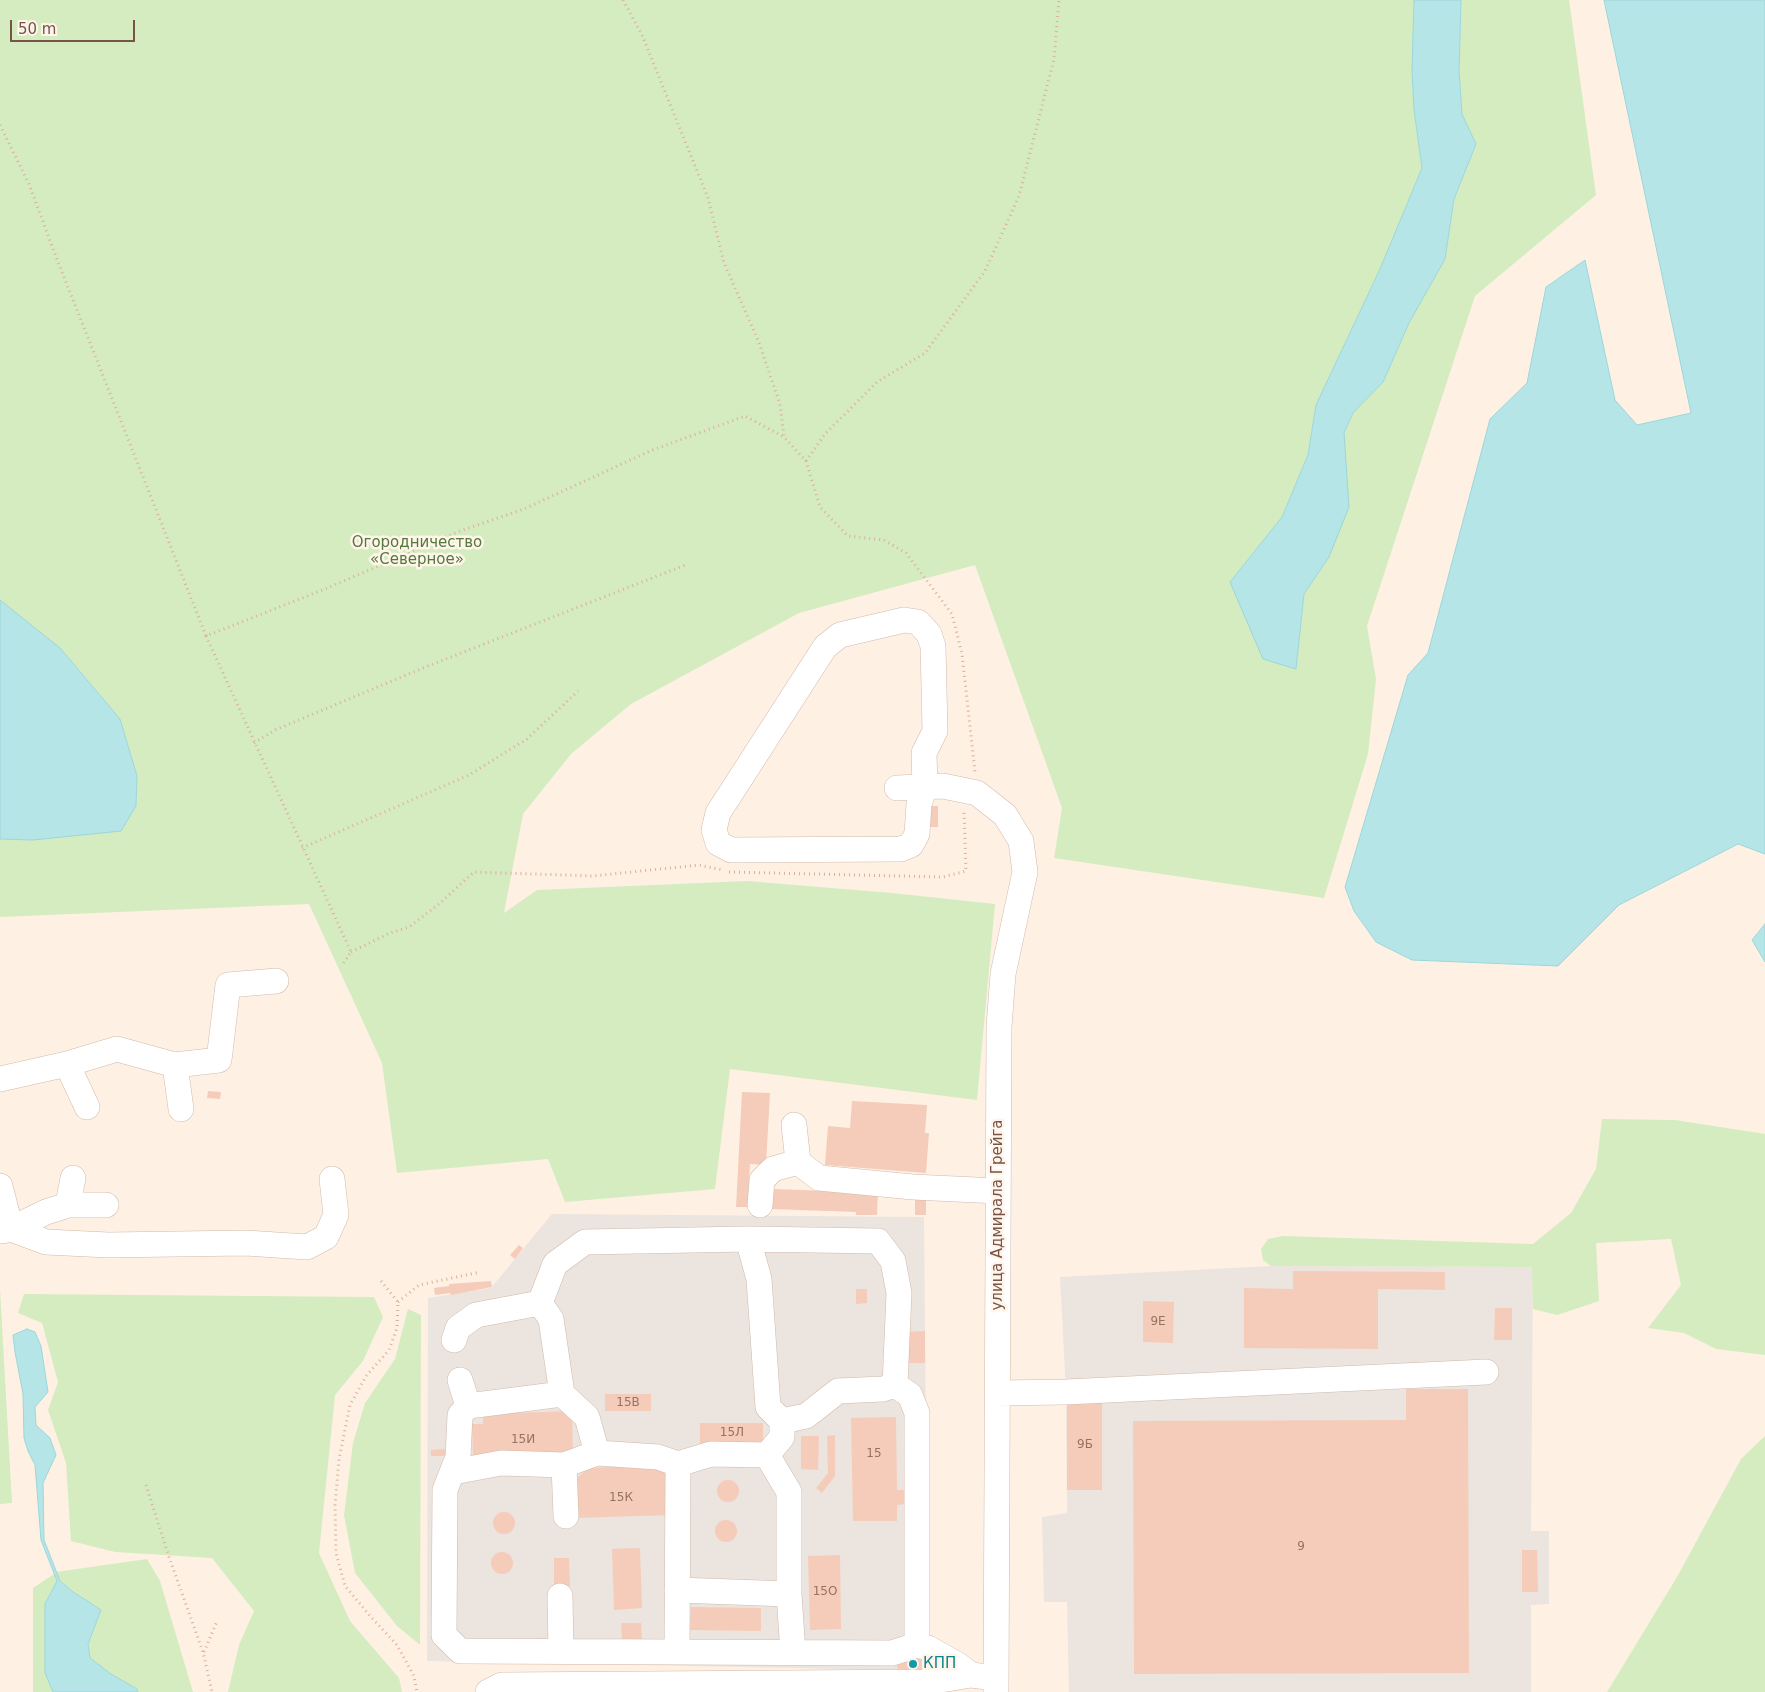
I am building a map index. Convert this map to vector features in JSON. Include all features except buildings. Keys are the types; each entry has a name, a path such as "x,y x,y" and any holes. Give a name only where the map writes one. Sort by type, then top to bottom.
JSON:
{"street":[{"path":"904,620 918,622 930,634 935,731 924,753 952,789 918,804 917,834 912,845 901,849 731,850 718,844 714,830 718,813 825,647 840,635 904,620"},
{"path":"897,788 952,789"},
{"name":"улица Адмирала Грейга","path":"952,789 1005,815 1021,841 1025,872 1003,974 999,1036 996,1685"},
{"path":"0,1079 67,1064 117,1049 176,1065 219,1060 228,985 276,981"},
{"path":"67,1064 87,1107"},
{"path":"176,1065 181,1109"},
{"path":"794,1125 798,1162 819,1178 912,1187 998,1191"},
{"path":"760,1205 762,1180 774,1169 798,1162"},
{"path":"68,1205 73,1178"},
{"path":"6,1230 46,1242 108,1245 246,1243 307,1247 326,1237 336,1215 332,1179"},
{"path":"0,1186 6,1230"},
{"path":"6,1230 46,1212 68,1205 106,1205"},
{"path":"748,1238 759,1279 768,1407 782,1421 782,1437 767,1455"},
{"path":"540,1303 555,1264 585,1242 748,1238 878,1241 893,1260 899,1293 895,1385"},
{"path":"454,1340 458,1328 476,1314 540,1303"},
{"path":"540,1303 551,1319 562,1394 586,1417 597,1453"},
{"path":"998,1392 1066,1392 1486,1372"},
{"path":"460,1380 468,1406"},
{"path":"782,1421 806,1416 838,1391 883,1389 895,1385"},
{"path":"895,1385 910,1395 917,1413 917,1645"},
{"path":"562,1394 468,1406 460,1415 458,1457 445,1490 444,1635 460,1651 892,1653 917,1645 928,1648 958,1665 971,1676 996,1685"},
{"path":"452,1472 501,1463 564,1465 597,1453 658,1457 678,1464 711,1454 767,1455"},
{"path":"767,1455 789,1492 789,1594 793,1653"},
{"path":"677,1652 678,1464"},
{"path":"564,1465 566,1516"},
{"path":"677,1590 789,1594"},
{"path":"560,1596 561,1651"},
{"path":"488,1692 502,1685 798,1688 928,1682 971,1676"}],"path":[{"path":"623,0 642,35 708,198 724,263 758,340 780,404 784,436"},
{"path":"806,461 825,434 877,382 925,353 985,271 1019,196 1054,59 1059,0"},
{"path":"0,125 30,184 58,262 206,636 351,952"},
{"path":"206,636 325,589 460,530 524,509 650,451 745,416 784,436 806,461 820,508 848,536 884,540 906,553 952,614 962,654 952,789 966,871 942,877 734,873 698,865 593,876 474,872 409,927 390,933 351,952 342,966"},
{"path":"254,743 275,730 424,668 688,564"},
{"path":"302,848 469,776 527,739 578,691"},
{"path":"398,1302 419,1285 480,1272"},
{"path":"381,1281 398,1302 396,1328 389,1350 366,1376 350,1405 338,1460 336,1553 345,1586 397,1645 414,1676 418,1692"},
{"path":"146,1485 169,1558 204,1652 212,1692"},
{"path":"204,1652 217,1621"}],"shaded area":[{"path":"552,1214 924,1217 928,1648 897,1670 427,1661 428,1298 491,1288"},
{"path":"1271,1266 1533,1267 1531,1531 1549,1531 1549,1604 1531,1605 1531,1692 1069,1692 1067,1602 1044,1602 1042,1517 1067,1513 1066,1392 1060,1277"}],"green space":[{"name":"Огородничество «Северное»","path":"0,0 1414,0 1412,71 1414,110 1422,168 1380,269 1316,405 1308,455 1282,517 1230,582 1296,669 1304,594 1329,557 1344,457 1344,433 1353,413 1383,382 1409,323 1445,259 1454,199 1476,144 1462,114 1459,71 1461,0 1569,0 1596,195 1475,296 1367,626 1376,679 1368,754 1324,898 1054,858 1062,808 975,565 799,613 631,704 571,754 523,814 504,913 537,890 747,881 995,904 977,1100 730,1069 715,1189 565,1202 548,1159 397,1173 382,1063 309,904 0,917 0,839 33,840 136,806 137,776 120,719 60,648 0,600"},
{"path":"1602,1119 1675,1120 1765,1134 1765,1355 1716,1349 1684,1333 1648,1328 1681,1285 1671,1239 1596,1243 1599,1301 1557,1315 1533,1309 1532,1267 1271,1266 1263,1260 1261,1249 1268,1239 1283,1236 1533,1244 1571,1213 1596,1169"},
{"path":"0,1289 12,1503 0,1504"},
{"path":"24,1294 374,1297 383,1317 363,1361 335,1395 319,1553 350,1621 399,1678 402,1692 228,1692 239,1645 254,1611 212,1558 115,1552 71,1541 66,1463 48,1410 58,1382 42,1323 18,1313"},
{"path":"408,1309 421,1315 420,1645 397,1626 355,1573 344,1515 353,1443 365,1403 395,1359"},
{"path":"1765,1436 1765,1692 1607,1692 1677,1577 1741,1459"},
{"path":"147,1559 160,1581 193,1692 138,1692 137,1689 111,1674 90,1658 88,1644 101,1610 73,1592 60,1581 56,1572"},
{"path":"54,1574 57,1581 45,1604 45,1673 53,1692 33,1692 33,1588"}],"water":[{"path":"1414,0 1461,0 1459,71 1462,114 1476,144 1454,199 1445,259 1409,323 1383,382 1353,413 1344,433 1349,507 1329,557 1304,594 1296,669 1263,659 1230,582 1282,517 1308,455 1316,405 1380,269 1422,168 1414,110 1412,71"},
{"path":"1604,0 1765,0 1765,854 1738,844 1619,905 1558,966 1412,960 1376,942 1354,911 1345,887 1408,675 1428,653 1490,419 1527,383 1546,287 1585,260 1615,400 1637,425 1691,413"},
{"path":"0,600 60,648 120,719 137,776 136,806 121,831 33,840 0,839"},
{"path":"1765,924 1765,962 1752,940"},
{"path":"27,1329 35,1332 41,1346 48,1392 35,1407 36,1425 50,1438 56,1455 43,1483 44,1540 60,1581 101,1610 88,1644 90,1658 111,1674 137,1689 138,1692 53,1692 45,1673 45,1604 57,1581 41,1540 35,1465 24,1438 23,1394 13,1335"}],"place":[{"name":"КПП","path":"913,1664"}]}
